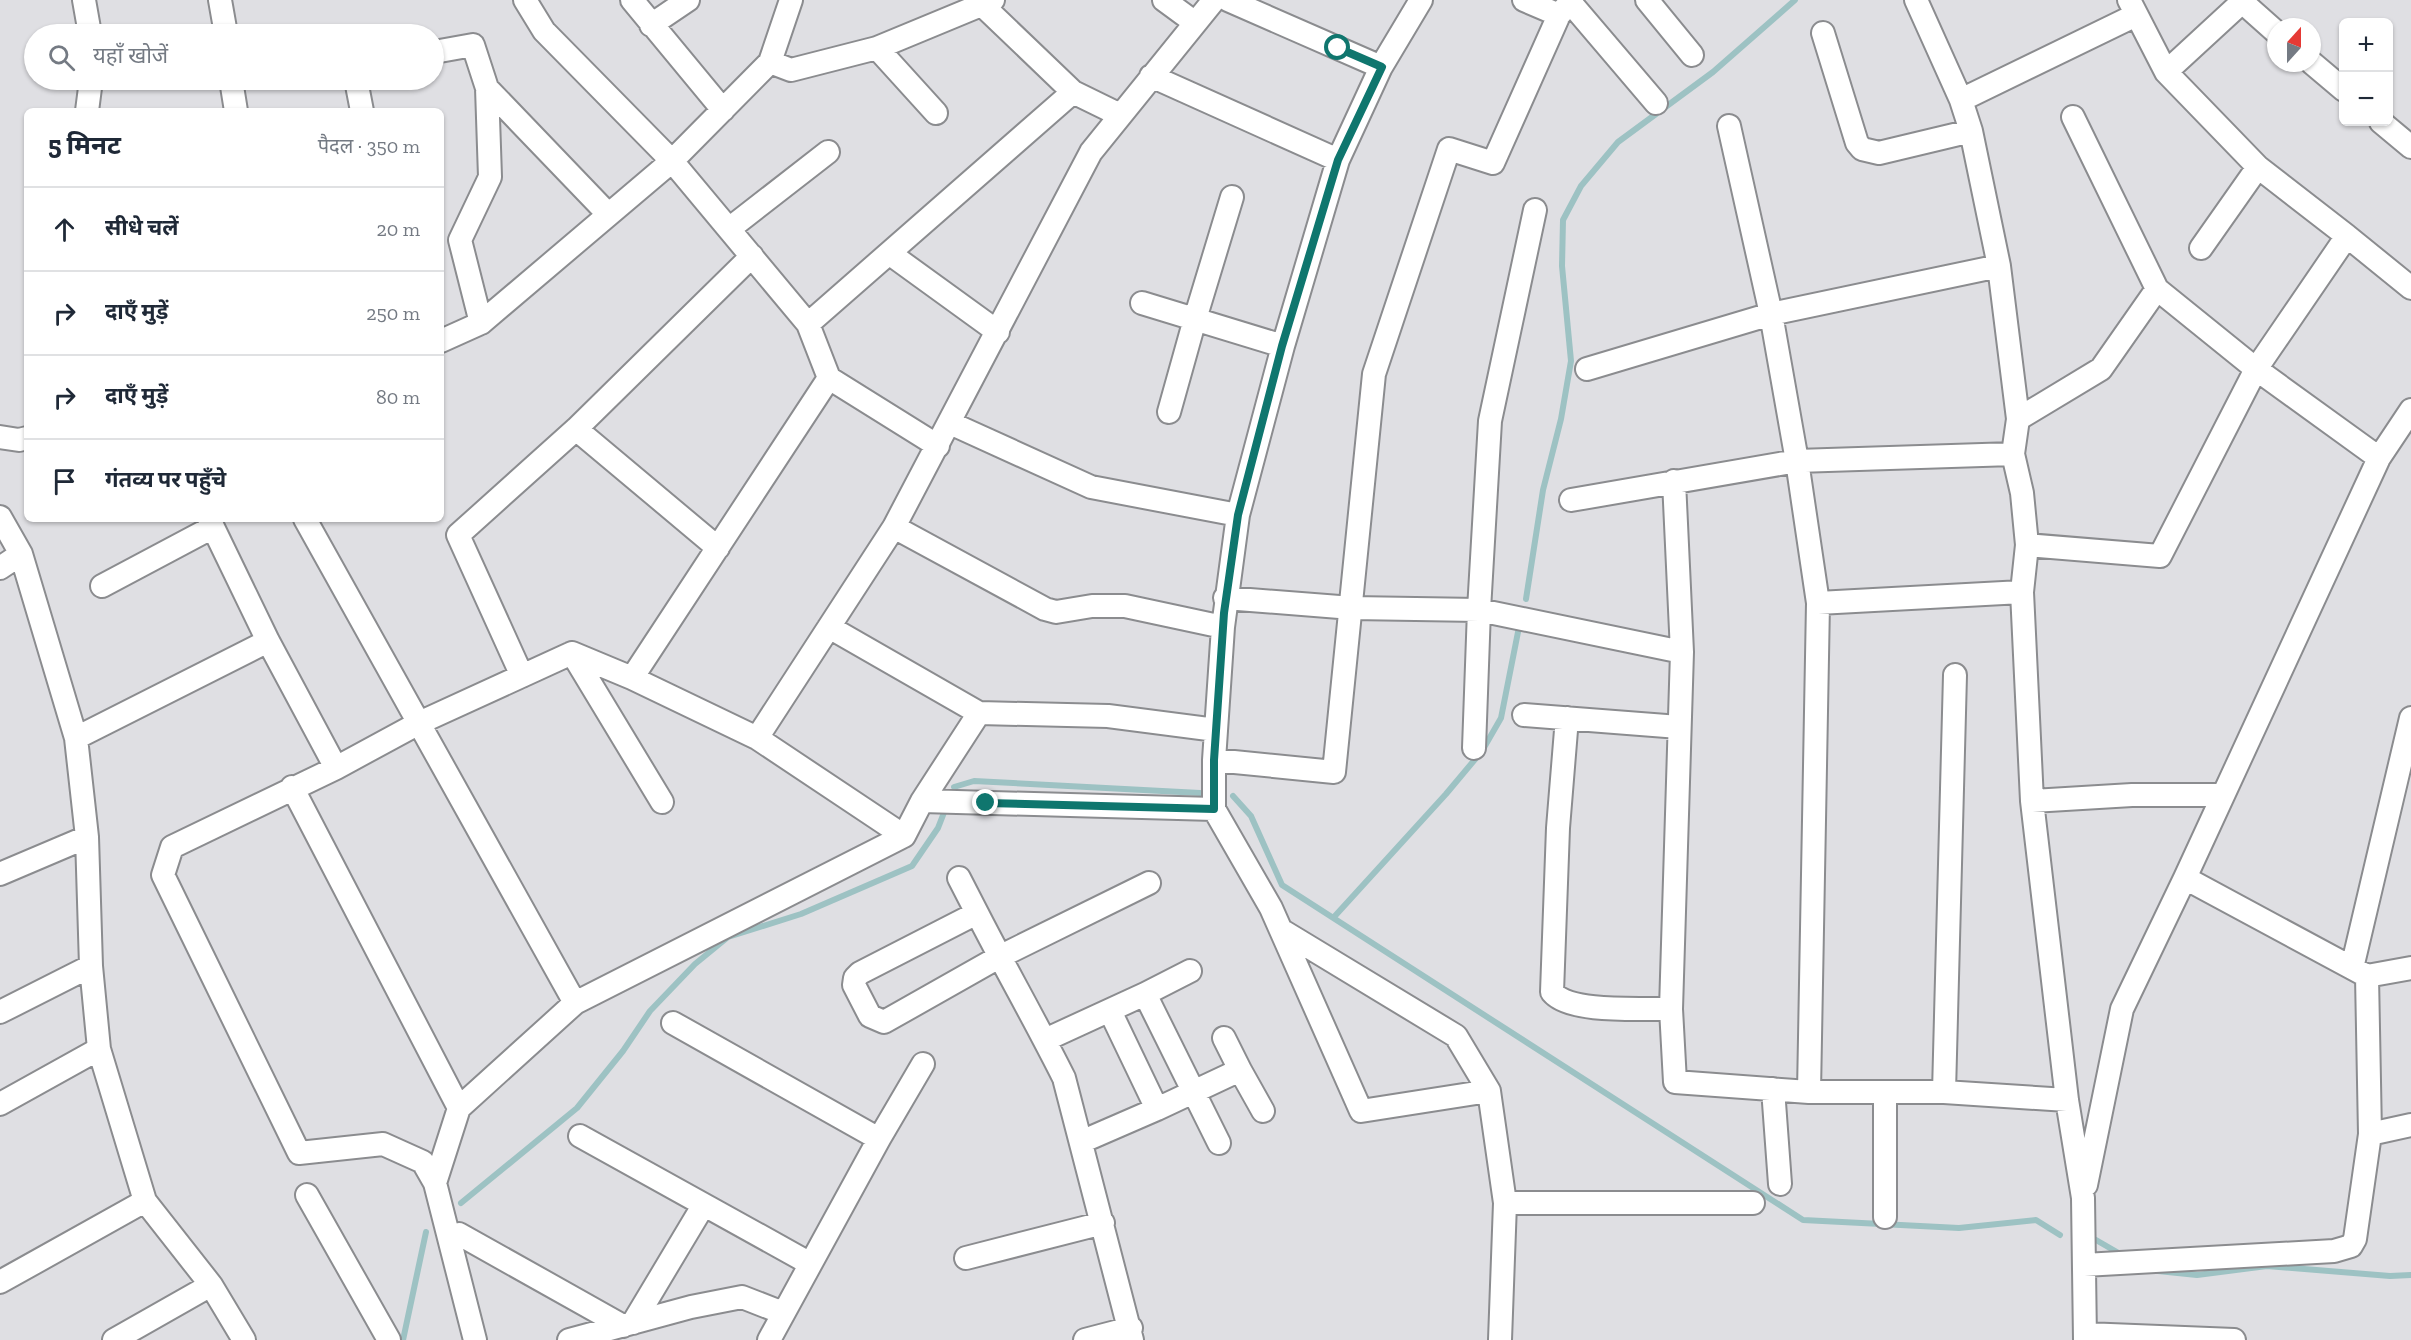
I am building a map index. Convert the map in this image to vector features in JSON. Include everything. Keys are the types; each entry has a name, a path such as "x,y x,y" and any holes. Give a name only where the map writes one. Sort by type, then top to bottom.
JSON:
{"street":[{"path":"84,0 88,24"},
{"path":"220,0 224,24"},
{"path":"525,0 544,31 672,161 808,324 830,378 938,446"},
{"path":"632,0 651,26 723,110"},
{"path":"651,26 688,0"},
{"path":"444,340 481,323 672,161 770,62 791,0"},
{"path":"1164,0 1194,22"},
{"path":"757,738 894,527 1091,152 1214,0"},
{"path":"1228,0 1382,67"},
{"path":"1421,0 1382,67 1338,160 1282,346 1238,515 1223,627 1214,760 1214,809 1271,908 1361,1111 1489,1091"},
{"path":"1524,0 1567,6 1656,103"},
{"path":"1647,0 1692,55"},
{"path":"1916,0 1961,100 1971,131 1999,266 2018,419 2013,454 2022,493 2027,545 2022,592 2032,801 2067,1100 2083,1198 2085,1337 2234,1340"},
{"path":"770,62 791,69 877,48 984,1 1073,92 1120,115"},
{"path":"2166,72 2240,1 2267,24"},
{"path":"1214,760 1334,772 1374,374 1449,149 1493,163 1567,6"},
{"path":"1961,100 2133,8 2166,72 2258,167 2411,288"},
{"path":"1823,33 1857,143 1862,149 1880,153 1971,131"},
{"path":"444,50 472,45 487,88 490,177 460,240 481,323"},
{"path":"877,48 936,113"},
{"path":"2321,71 2339,87"},
{"path":"1152,76 1338,160"},
{"path":"487,88 608,214"},
{"path":"87,108 90,90"},
{"path":"233,90 236,108"},
{"path":"358,90 361,108"},
{"path":"808,324 1073,92"},
{"path":"2073,117 2157,289 2256,369 2379,458"},
{"path":"1730,126 1771,314 1797,461 1818,603 1809,1092"},
{"path":"2386,126 2411,147"},
{"path":"729,229 828,152"},
{"path":"2201,248 2258,167"},
{"path":"1169,412 1232,197"},
{"path":"1474,748 1490,421 1534,210"},
{"path":"444,232 465,230"},
{"path":"2027,545 2160,556 2256,369 2347,236"},
{"path":"889,253 998,332"},
{"path":"522,676 458,535 576,429 752,256"},
{"path":"1587,369 1771,314 1999,266"},
{"path":"2018,419 2101,369 2157,289"},
{"path":"1142,303 1282,346"},
{"path":"632,678 830,378"},
{"path":"2083,1198 2122,1009 2186,878 2379,458 2411,410"},
{"path":"950,423 1098,489 1238,515"},
{"path":"576,429 717,548"},
{"path":"1571,500 1797,461 2013,454"},
{"path":"1674,481 1682,652 1671,1009 1675,1082 1809,1092 1944,1092 2067,1100"},
{"path":"0,518 21,554 76,738 87,837 91,966 99,1049 145,1202 211,1285 244,1340"},
{"path":"307,522 575,1003"},
{"path":"102,586 211,523 268,641 336,768"},
{"path":"894,527 1045,609 1125,606 1223,627"},
{"path":"0,568 21,554"},
{"path":"1818,603 2022,592"},
{"path":"1226,598 1352,608 1479,610 1682,652"},
{"path":"829,627 979,713 1100,715 1216,730"},
{"path":"76,738 268,641"},
{"path":"572,653 663,802"},
{"path":"475,1340 435,1183 423,1162 383,1143 299,1153 163,874 172,847 292,787 336,768 419,723 572,653 632,678 757,738 904,836"},
{"path":"1944,1092 1955,675"},
{"path":"435,1183 459,1108 575,1003 904,836 922,801 979,713"},
{"path":"1524,715 1679,726"},
{"path":"1567,718 1558,828 1552,992 1568,1003 1583,1006 1671,1009"},
{"path":"2084,1265 2346,1249 2351,1246 2355,1239 2370,1134 2360,972 2411,718"},
{"path":"292,787 459,1108"},
{"path":"2032,801 2132,795 2223,795"},
{"path":"922,801 1214,809"},
{"path":"0,874 87,837"},
{"path":"959,878 1064,1078 1131,1334 1085,1340"},
{"path":"2186,878 2360,972 2411,968"},
{"path":"977,913 860,972 855,978 854,985 870,1016 884,1022 999,957 1149,883"},
{"path":"1281,930 1456,1036 1489,1091 1505,1203 1500,1340"},
{"path":"0,1012 91,966"},
{"path":"1045,1040 1190,971"},
{"path":"1145,994 1219,1143"},
{"path":"1110,1011 1157,1109"},
{"path":"674,1023 879,1138"},
{"path":"1224,1038 1263,1111"},
{"path":"0,1104 99,1049"},
{"path":"769,1340 809,1263 923,1064"},
{"path":"1081,1142 1240,1070"},
{"path":"1773,1089 1780,1184"},
{"path":"1885,1092 1885,1217"},
{"path":"2370,1134 2411,1125"},
{"path":"580,1136 809,1263"},
{"path":"307,1196 389,1340"},
{"path":"0,1282 145,1202"},
{"path":"1505,1203 1754,1203"},
{"path":"628,1324 703,1206"},
{"path":"966,1258 1103,1223"},
{"path":"459,1234 628,1324"},
{"path":"114,1340 211,1285"},
{"path":"568,1340 742,1298 783,1313"}],"waterway":[{"path":"1526,599 1543,490 1561,419 1571,361 1562,266 1563,220 1581,186 1618,142 1713,72 1795,0"},
{"path":"1334,917 1482,751 1501,718 1519,627"},
{"path":"954,787 974,781 1200,793"},
{"path":"1233,796 1251,816 1282,885 1803,1220 1959,1228 2036,1220 2060,1235"},
{"path":"461,1203 577,1108 623,1051 650,1011 695,964 728,937 801,914 912,866 938,828 945,810"},
{"path":"403,1340 426,1232"},
{"path":"2096,1240 2122,1255"},
{"path":"2158,1271 2197,1275 2267,1266 2390,1276 2411,1275"}],"route":[{"path":"986,803 1214,809 1214,760 1224,613 1238,515 1282,346 1338,160 1382,67 1338,48"}]}
